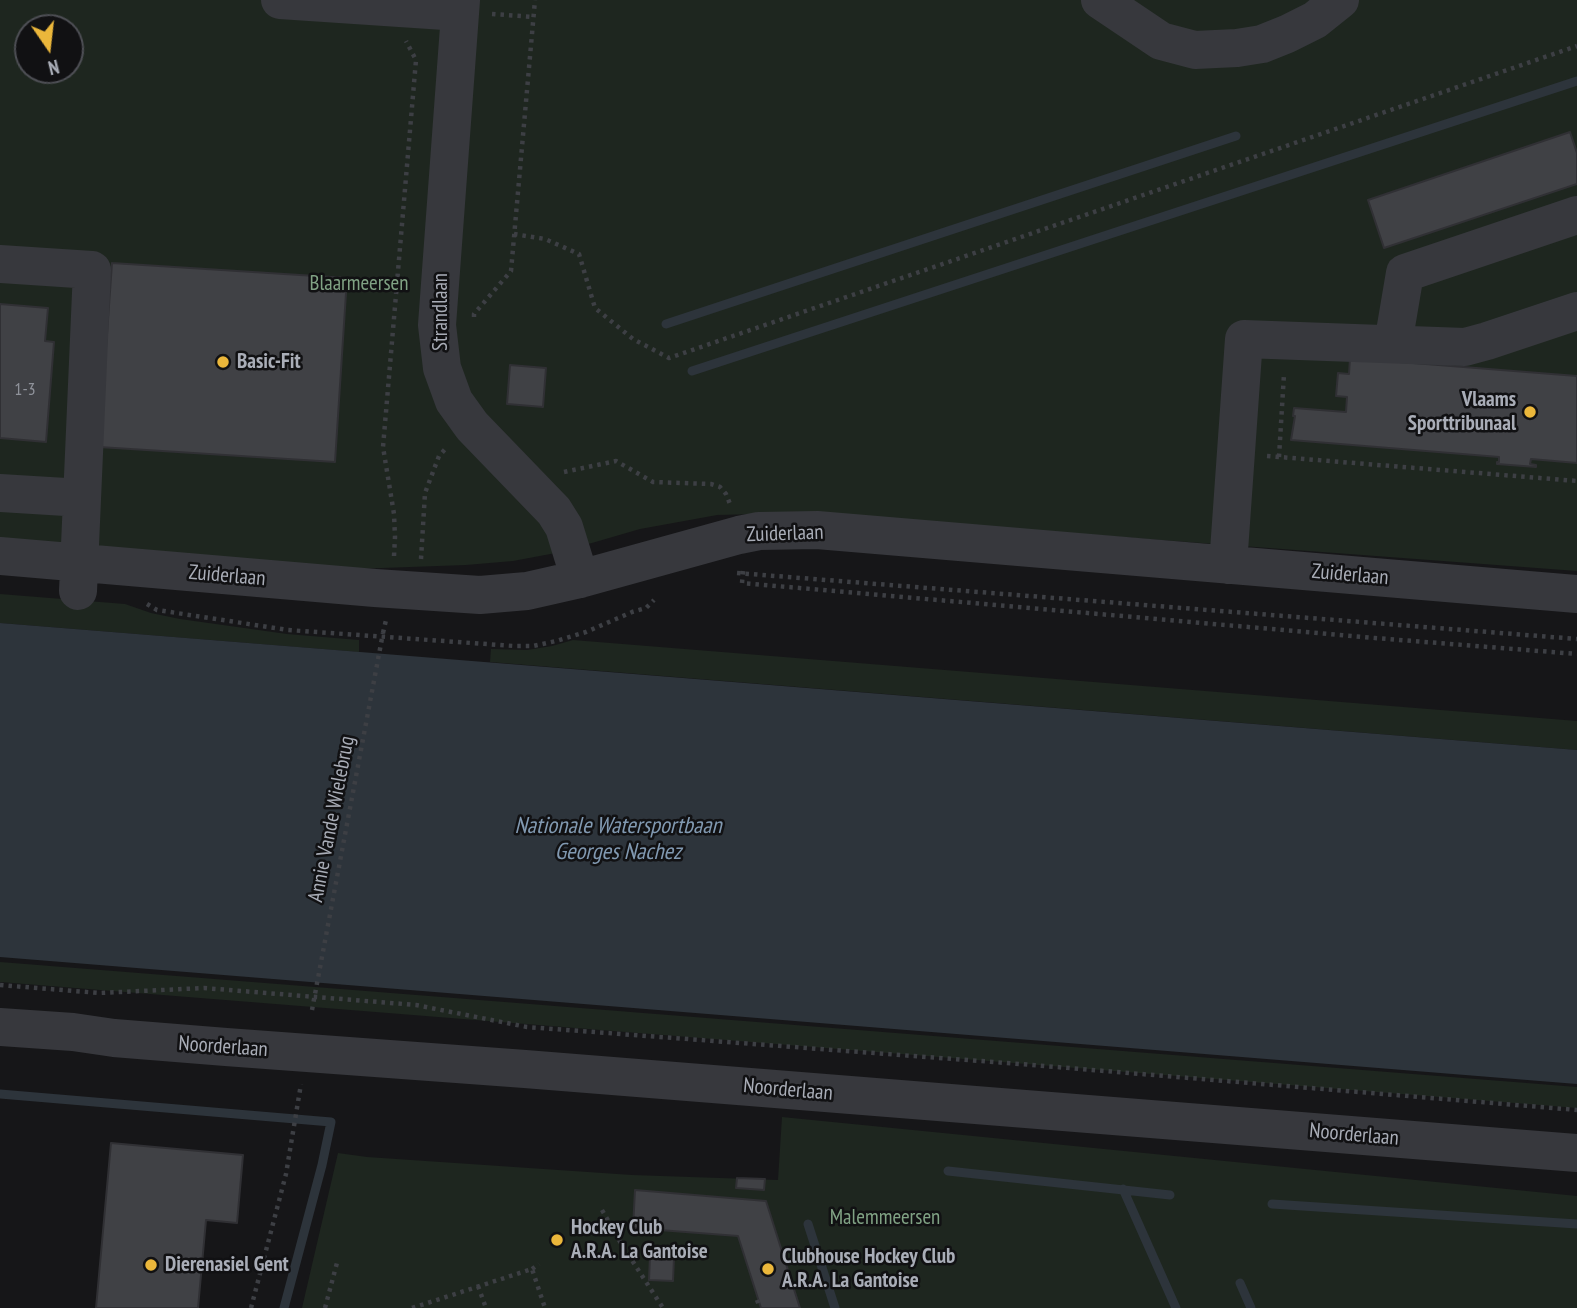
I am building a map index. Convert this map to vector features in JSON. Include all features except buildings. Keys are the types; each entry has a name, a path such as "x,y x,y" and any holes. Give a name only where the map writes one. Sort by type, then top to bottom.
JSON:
{"street":[{"path":"280,0 388,8 461,6"},
{"path":"1100,0 1161,41 1195,50 1262,44 1315,20 1340,0"},
{"name":"Strandlaan","path":"461,6 437,325 442,368 454,401 472,426 554,511 564,527 580,579"},
{"path":"1393,344 1405,273 1577,215"},
{"path":"0,264 92,270 79,577"},
{"path":"1228,565 1244,339 1465,347 1577,311"},
{"path":"0,493 82,498"},
{"name":"Zuiderlaan","path":"0,556 79,577 480,595 527,591 580,579 738,535 759,531 817,530 1577,594"},
{"name":"Noorderlaan","path":"0,1027 1577,1153"}],"path":[{"path":"473,328 474,314 511,271 535,0"},
{"path":"388,8 416,61 383,447 396,537 391,589"},
{"path":"514,234 545,239 579,254 595,308 633,339 669,358 1577,46"},
{"path":"1279,457 1286,340"},
{"path":"1236,454 1577,481"},
{"path":"743,583 1577,654"},
{"path":"881,583 1577,639"},
{"path":"144,601 157,610 288,630 533,646 586,632 646,608 654,600"},
{"name":"Annie Vande Wielebrug","path":"313,1010 383,633"},
{"path":"0,985 99,993 204,988 416,1005 527,1027 1577,1110"},
{"path":"251,1308 286,1174 298,1102"},
{"path":"603,1210 663,1308"},
{"path":"325,1308 338,1259"},
{"path":"412,1308 428,1306 540,1264"},
{"path":"532,1269 545,1308"},
{"path":"478,1286 486,1308"},
{"path":"757,1300 760,1308"}],"green space":[{"name":"Blaarmeersen","path":"0,0 1577,0 1577,571 799,513 717,515 640,529 561,552 513,561 354,569 0,540"},
{"path":"0,594 125,604 180,619 287,634 359,640 359,652 0,623"},
{"path":"573,640 1577,721 1577,750 490,662 491,649 527,650"},
{"path":"0,962 1577,1087 1577,1108 0,982"},
{"name":"Malemmeersen","path":"782,1117 1577,1196 1577,1308 302,1308 338,1153 632,1175 778,1180"}],"water":[{"name":"Nationale Watersportbaan Georges Nachez","path":"0,623 1577,750 1577,1084 0,957"}],"waterway":[{"path":"692,371 1577,81"},
{"path":"666,324 1236,136"},
{"path":"0,1094 331,1122 284,1308"},
{"path":"948,1171 1170,1195"},
{"path":"1123,1189 1176,1308"},
{"path":"1272,1204 1577,1224"},
{"path":"808,1224 835,1308"},
{"path":"1240,1283 1251,1308"}],"place":[{"name":"Basic-Fit","path":"223,362"},
{"name":"Vlaams Sporttribunaal","path":"1530,412"},
{"name":"Hockey Club A.R.A. La Gantoise","path":"557,1240"},
{"name":"Dierenasiel Gent","path":"151,1265"},
{"name":"Clubhouse Hockey Club A.R.A. La Gantoise","path":"768,1269"}]}
